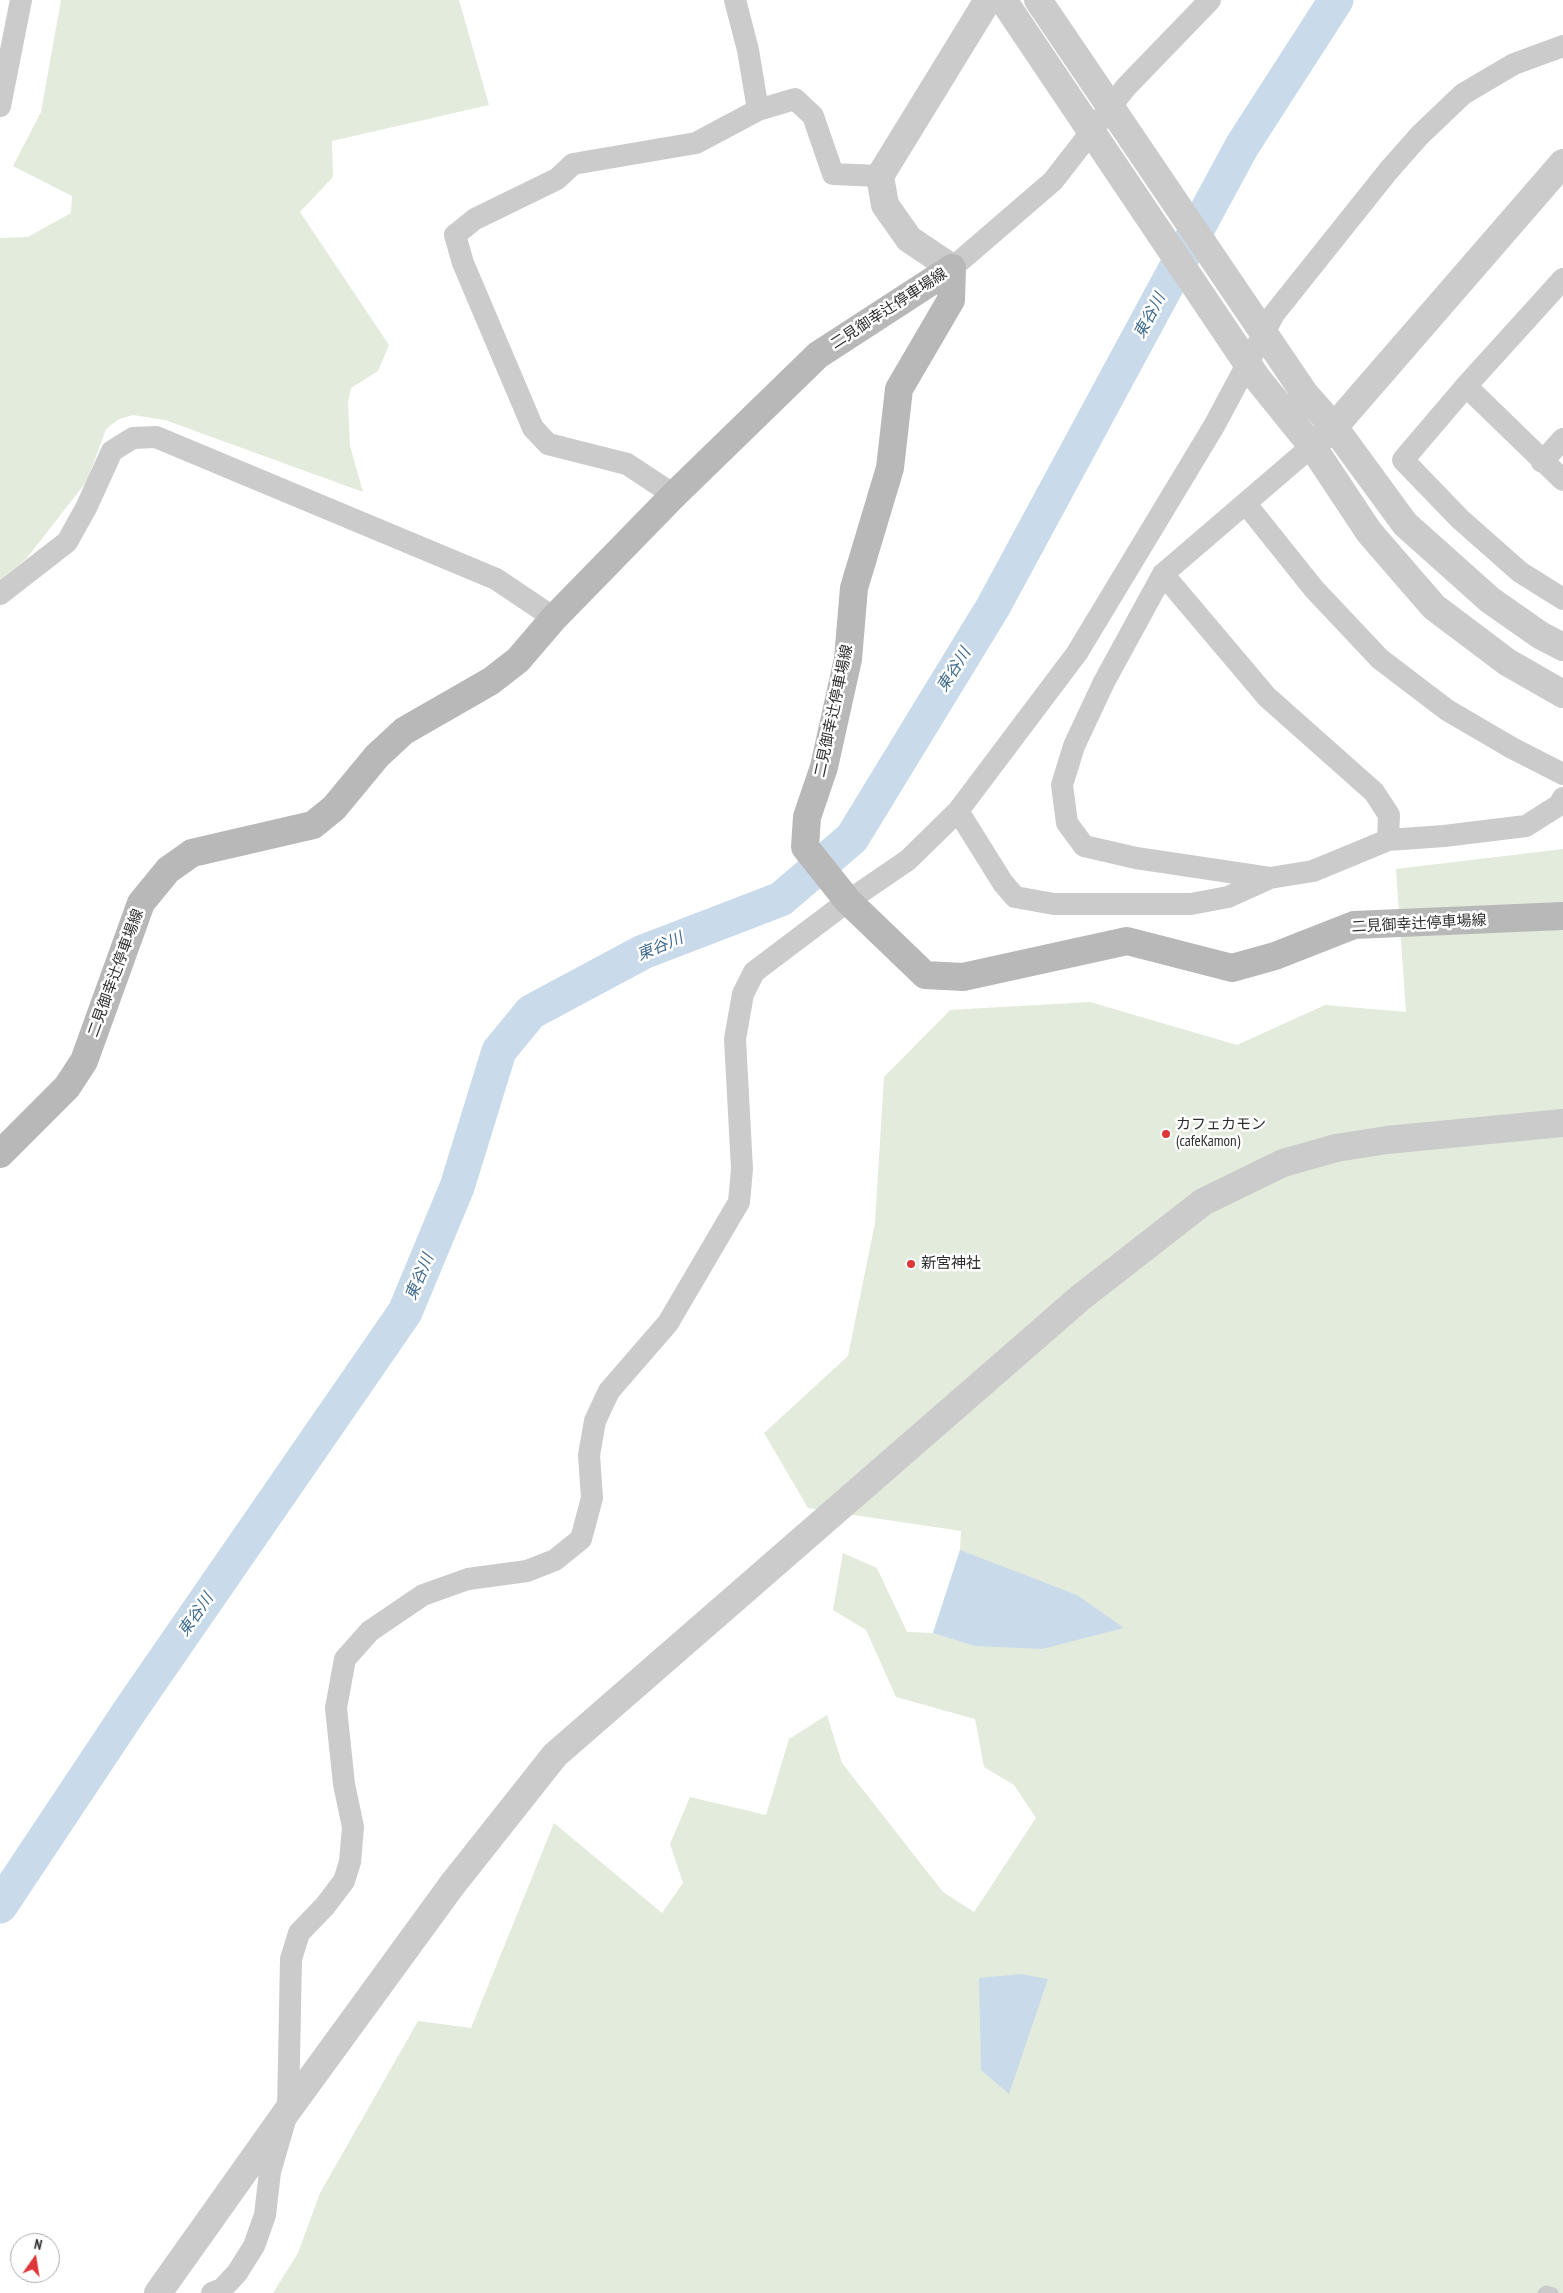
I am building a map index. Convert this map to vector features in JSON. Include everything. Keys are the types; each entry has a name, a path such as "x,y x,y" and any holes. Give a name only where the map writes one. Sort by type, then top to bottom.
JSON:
{"main road":[{"name":"二見御幸辻停車場線","path":"0,1154 67,1087 84,1061 141,903 168,870 192,853 313,825 334,808 377,756 404,732 491,681 518,660 554,618 674,495 818,355 952,268"},
{"name":"二見御幸辻停車場線","path":"952,268 951,300 899,389 890,468 854,588 848,659 824,767 807,817 805,848 848,901 925,975 963,977 1127,941 1232,968 1275,956 1354,925 1563,916"}],"street":[{"path":"1,98 21,0"},
{"path":"735,0 748,50 758,110"},
{"path":"988,0 880,176 885,205 908,239 952,268 1053,181 1126,87 1210,0"},
{"path":"1003,0 1269,393 1312,446 1369,532 1434,606 1507,662 1563,694"},
{"path":"1038,0 1290,372 1405,524 1490,600 1540,635 1563,647"},
{"path":"212,2293 222,2288 237,2274 254,2246 265,2215 270,2172 288,2110 291,1959 299,1933 325,1906 344,1881 350,1862 353,1827 344,1784 336,1708 345,1659 370,1631 423,1595 468,1579 534,1568 555,1560 581,1539 592,1498 589,1455 598,1414 609,1391 668,1323 739,1202 742,1169 735,1039 743,994 754,972 848,901 908,860 958,811 1078,653 1214,426 1274,314 1389,170 1420,135 1463,94 1514,64 1563,46"},
{"path":"674,495 627,464 548,444 533,428 464,263 455,236 476,219 557,179 573,164 696,143 758,110 795,99 813,116 833,174 880,176"},
{"path":"1270,878 1136,858 1084,846 1067,823 1062,785 1074,746 1104,682 1163,574 1334,428 1563,163"},
{"path":"1563,279 1466,386 1403,460 1460,519 1520,572 1563,599"},
{"path":"1466,386 1542,462 1563,480"},
{"path":"0,594 67,542 86,508 112,451 133,438 156,437 496,579 554,618"},
{"path":"1542,462 1563,440"},
{"path":"1246,504 1314,589 1380,659 1447,710 1512,748 1563,774"},
{"path":"1163,574 1267,697 1374,792 1389,815 1388,840"},
{"path":"958,811 1003,883 1015,897 1054,904 1191,904 1228,897 1270,878 1313,871 1388,840 1444,836 1526,826 1559,805 1563,798"},
{"path":"158,2293 452,1884 555,1755 1073,1304 1138,1251 1203,1202 1283,1163 1336,1148 1388,1140 1563,1122"}],"lane":[{"path":"1543,2293 1546,2291 1553,2293"}],"green space":[{"path":"61,0 459,0 489,105 332,141 333,177 300,212 389,345 378,371 351,388 348,402 350,446 363,492 165,420 133,415 119,419 106,429 87,481 26,559 0,580 0,238 28,237 71,213 72,196 13,166 41,112"},
{"path":"1563,849 1563,2293 273,2293 298,2253 320,2193 418,2021 471,2028 554,1823 662,1913 683,1883 670,1844 690,1797 766,1815 789,1739 827,1715 842,1763 943,1892 974,1912 1036,1818 1014,1785 984,1767 975,1719 896,1697 866,1630 833,1610 843,1553 877,1568 907,1632 933,1633 960,1550 961,1531 808,1508 764,1433 848,1356 875,1223 884,1077 950,1010 1090,1002 1237,1045 1325,1005 1406,1012 1396,869"}],"water":[{"path":"960,1550 1077,1595 1124,1628 1042,1649 975,1646 933,1633"},
{"path":"1021,1974 1048,1979 1009,2094 981,2070 979,1978"}],"waterway":[{"name":"東谷川","path":"0,1906 131,1709 405,1312 457,1187 499,1051 531,1012 643,952 781,899 852,838 993,607 1242,146 1336,0"}],"place":[{"name":"カフェカモン (cafeKamon)","path":"1166,1134"},
{"name":"新宮神社","path":"911,1264"}]}
